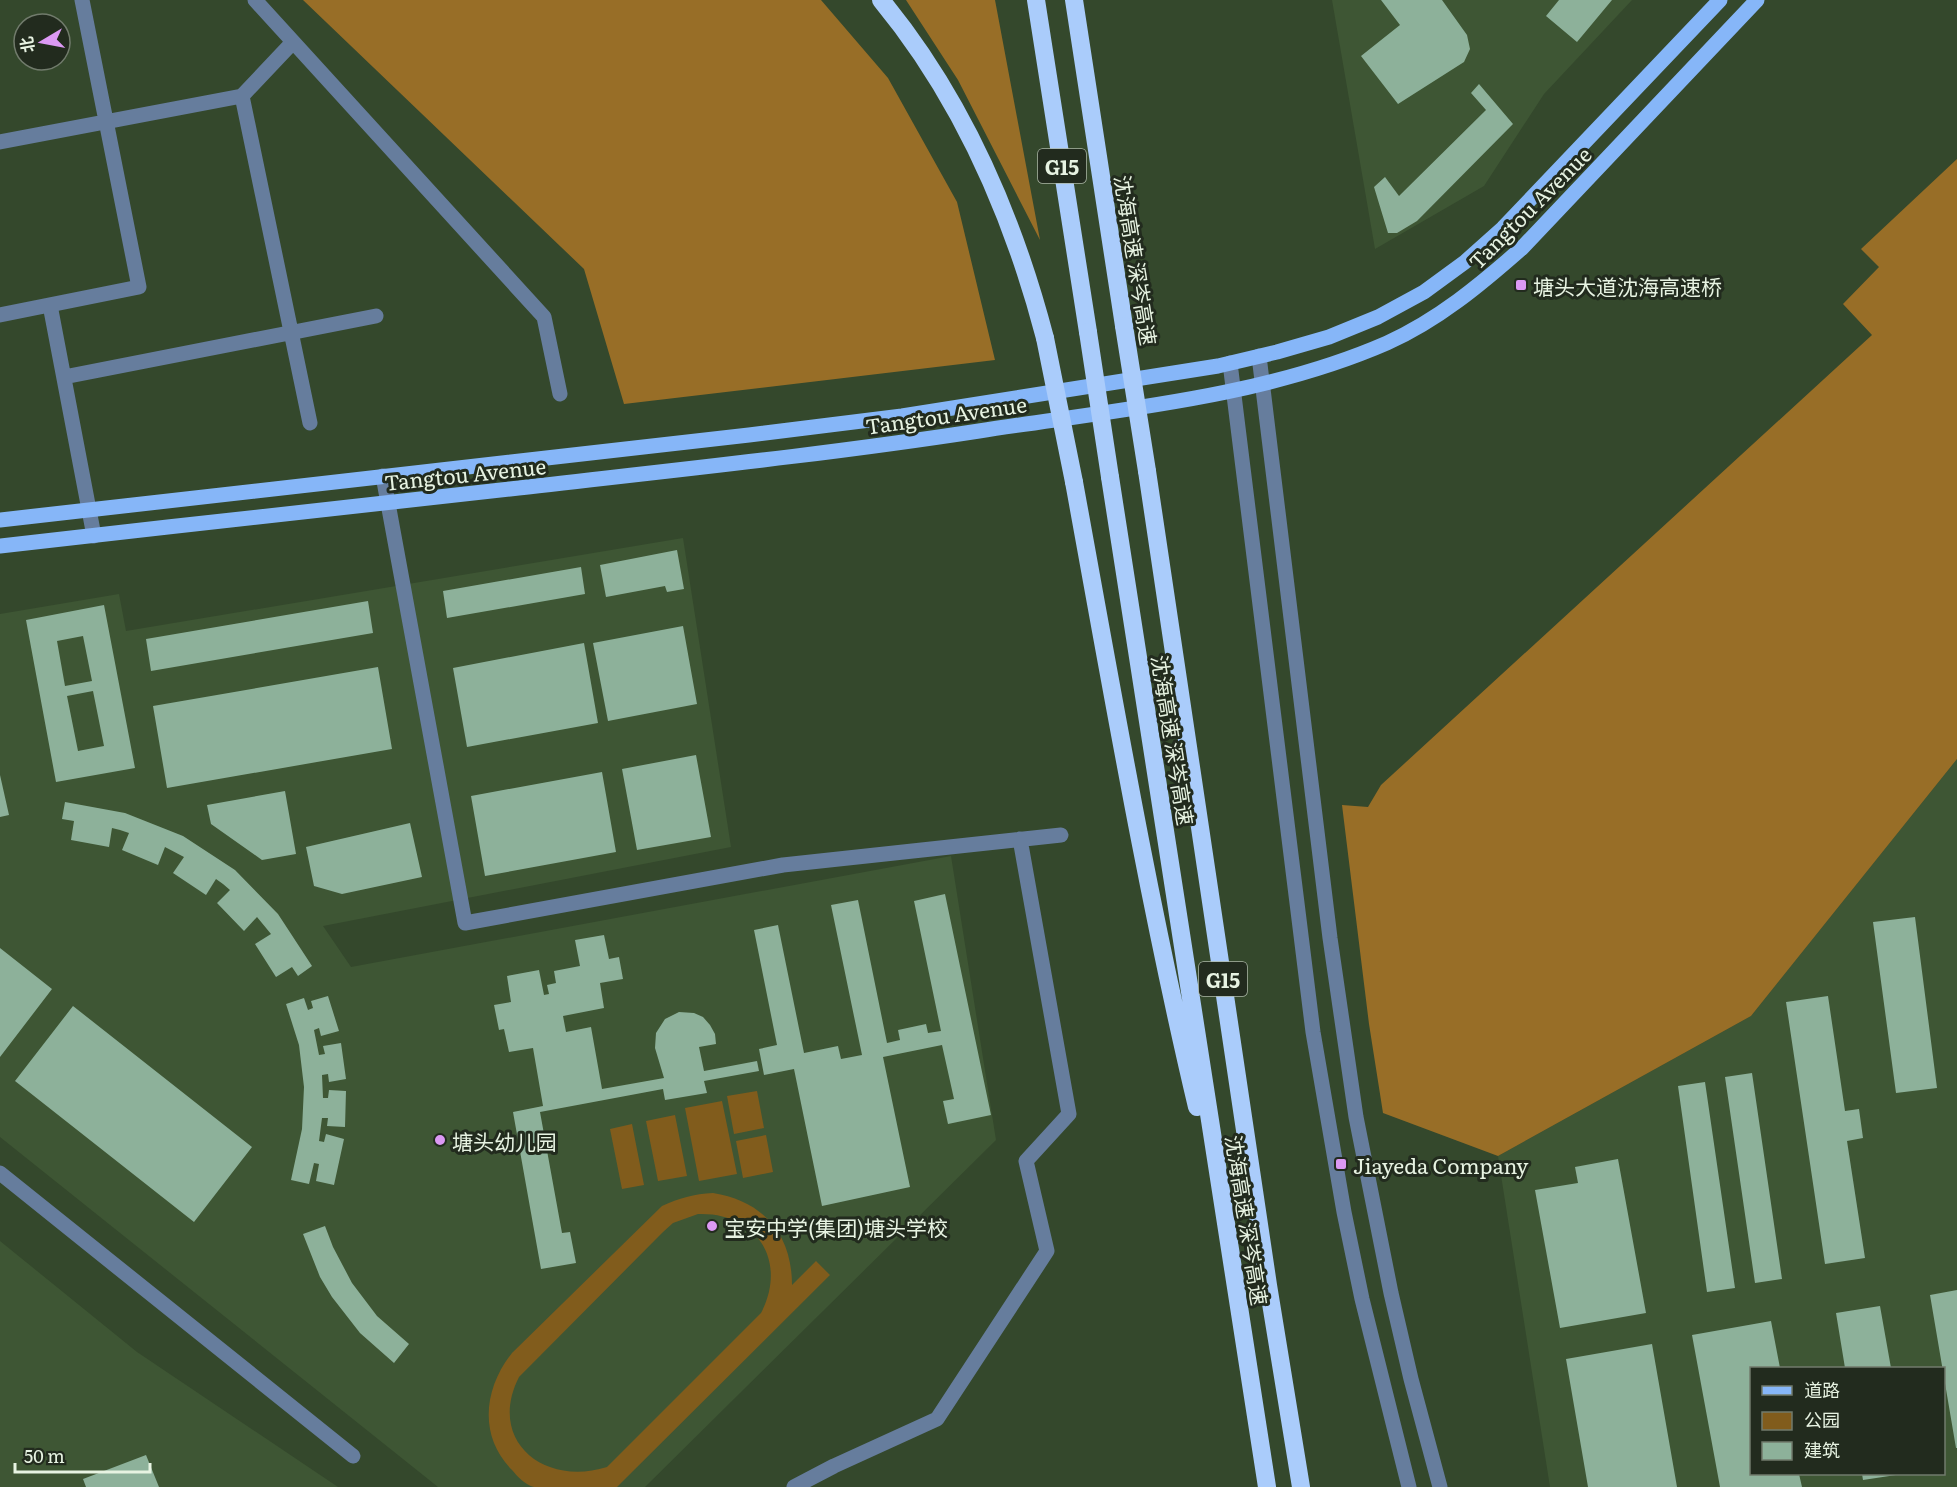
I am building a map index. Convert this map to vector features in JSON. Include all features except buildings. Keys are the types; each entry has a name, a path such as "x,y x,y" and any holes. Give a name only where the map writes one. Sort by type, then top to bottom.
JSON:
{"highway":[{"path":"881,0 925,58 977,148 1012,230 1031,286 1045,338 1074,482 1164,964 1228,1238"},
{"name":"沈海高速 深岑高速","path":"1036,0 1267,1487"},
{"name":"沈海高速 深岑高速","path":"1074,0 1301,1487"},
{"path":"1087,0 1096,144"}],"main road":[{"name":"Tangtou Avenue","path":"0,520 902,416 1160,376 1230,363 1329,337 1378,317 1424,292 1465,262 1503,228 1720,0"},
{"name":"Tangtou Avenue","path":"0,546 752,462 906,442 1164,403 1234,390 1338,362 1389,342 1438,315 1482,283 1522,248 1757,0"}],"street":[{"path":"0,315 139,287 82,0"},
{"path":"255,0 544,317 560,394"},
{"path":"0,142 242,96 293,42"},
{"path":"242,96 310,423"},
{"path":"50,305 94,536"},
{"path":"64,376 376,316"},
{"path":"1259,356 1347,1062 1390,1293 1440,1487"},
{"path":"1230,363 1301,942 1322,1089 1362,1299 1409,1487"},
{"path":"383,476 465,923 783,865 1060,835"},
{"path":"794,1487 937,1419 1047,1251 1026,1161 1069,1114 1020,839"},
{"path":"0,1173 353,1456"}],"shaded area":[{"path":"303,0 821,0 888,78 957,202 995,360 624,404 584,269"},
{"path":"906,0 995,0 1040,240 958,80"},
{"path":"1332,0 1632,0 1544,94 1484,186 1375,249"},
{"path":"1957,159 1957,759 1751,1016 1498,1156 1383,1113 1369,1024 1342,805 1368,807 1381,785 1872,335 1843,304 1879,267 1861,249"},
{"path":"683,538 731,847 323,926 351,967 951,856 996,1140 645,1487 438,1487 0,1137 0,614 119,594 126,631"},
{"path":"1957,759 1957,1487 1550,1487 1498,1156 1751,1016"},
{"path":"0,1241 137,1352 338,1487 0,1487"}],"green space":[{"path":"757,1091 764,1128 734,1134 727,1096"},
{"path":"722,1101 737,1174 699,1181 685,1108"},
{"path":"675,1115 687,1176 658,1181 646,1121"},
{"path":"632,1124 644,1185 622,1189 610,1129"},
{"path":"766,1135 773,1172 743,1178 736,1141"},
{"path":"713,1193 731,1197 760,1212 771,1223 787,1250 792,1285 816,1261 830,1275 617,1487 534,1487 527,1484 501,1457 490,1427 491,1396 495,1381 503,1367 512,1353 662,1206 687,1197","holes":["698,1214 737,1221 762,1243 771,1275 768,1294 761,1313 607,1467 584,1471 562,1470 543,1464 527,1453 516,1438 510,1420 511,1400 519,1377 673,1223"]}],"place":[{"name":"塘头大道沈海高速桥","path":"1521,285"},
{"name":"塘头幼儿园","path":"440,1140"},
{"name":"Jiayeda Company","path":"1341,1164"},
{"name":"宝安中学(集团)塘头学校","path":"712,1226"}]}
